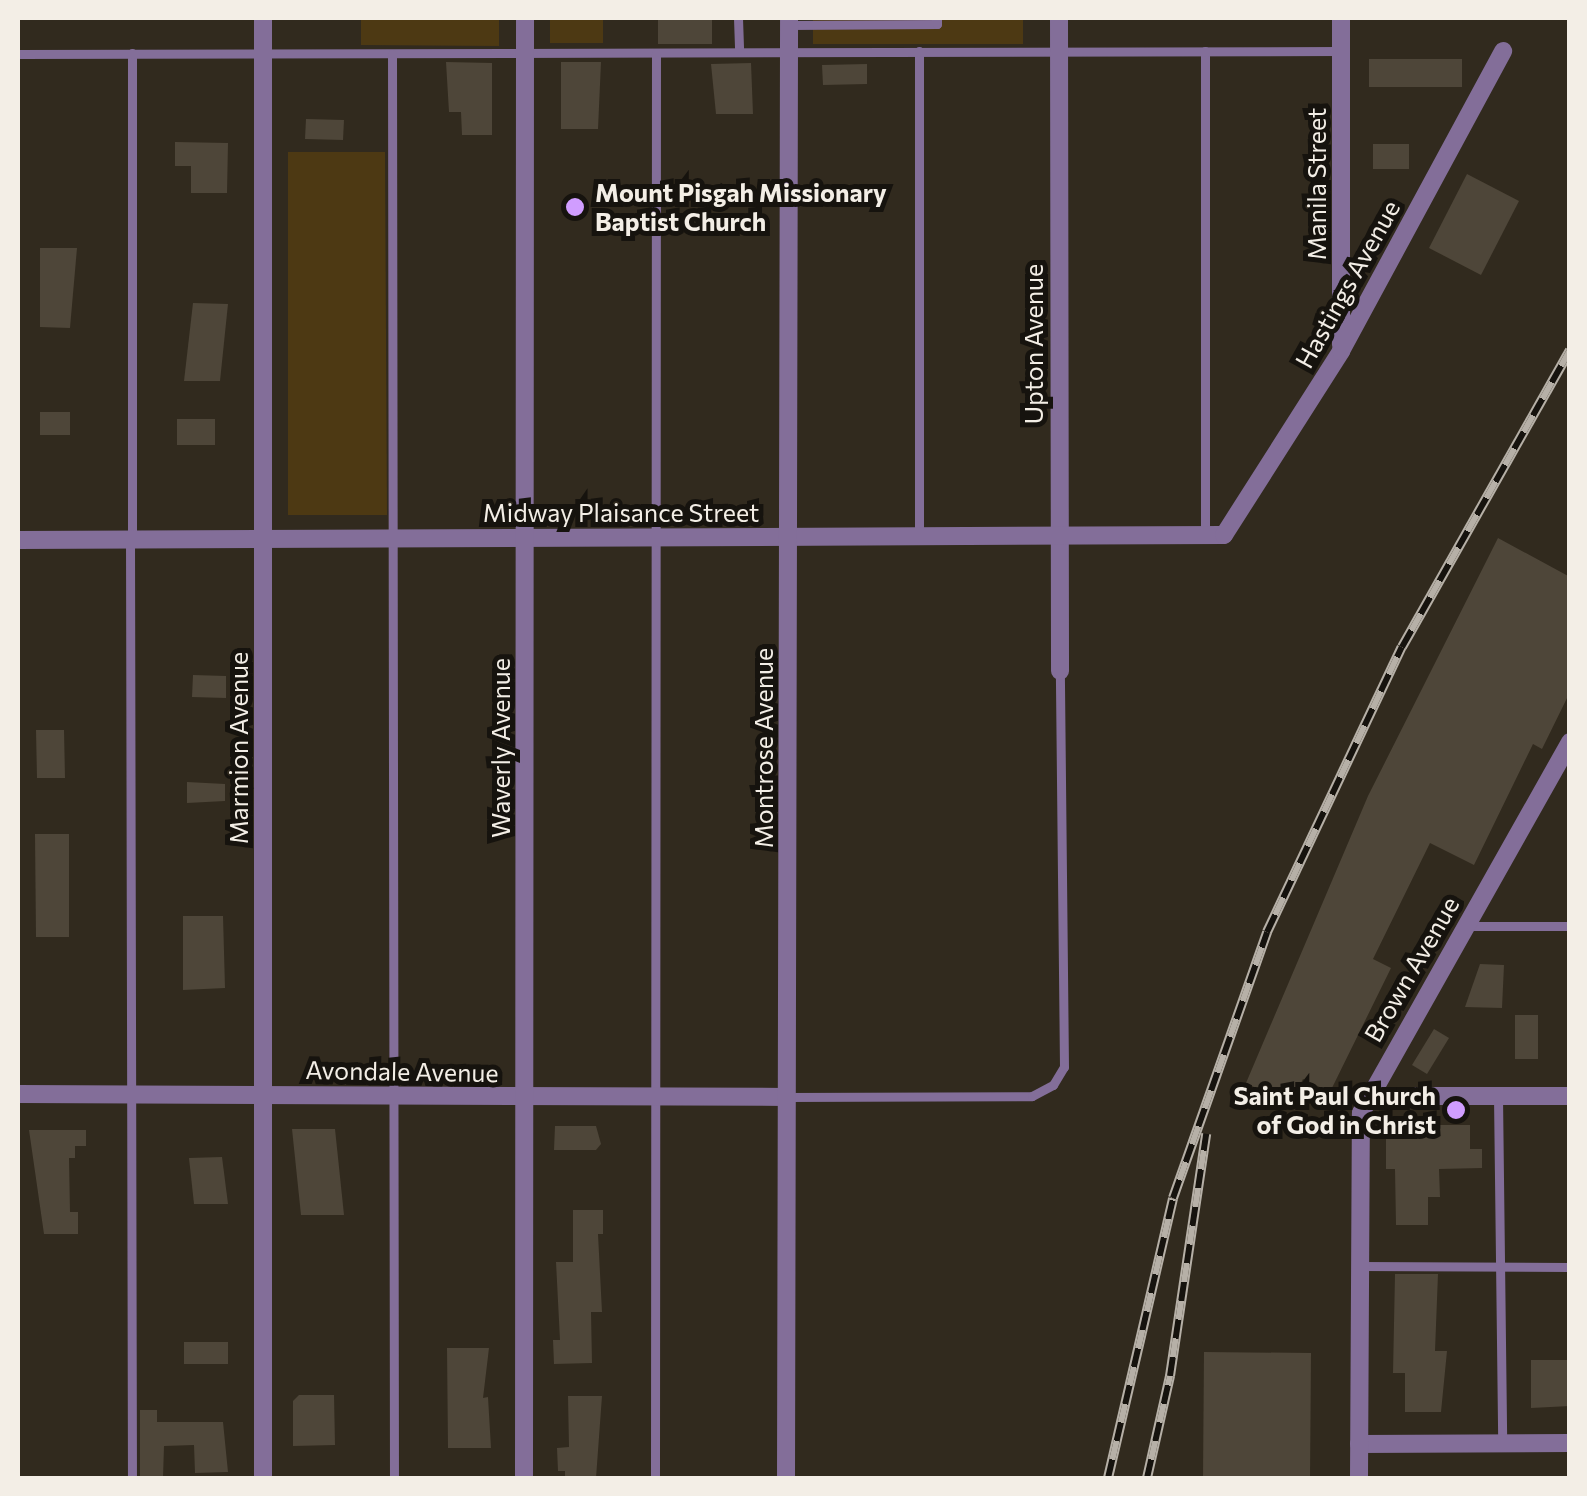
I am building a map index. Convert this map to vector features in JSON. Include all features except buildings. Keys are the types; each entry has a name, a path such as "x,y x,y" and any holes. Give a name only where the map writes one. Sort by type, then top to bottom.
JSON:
{"street":[{"name":"Marmion Avenue","path":"263,18 263,1478"},
{"name":"Waverly Avenue","path":"524,1478 525,18"},
{"name":"Upton Avenue","path":"1059,18 1060,672"},
{"name":"Manila Street","path":"1340,350 1341,18"},
{"name":"Montrose Avenue","path":"786,1478 789,21"},
{"name":"Hastings Avenue","path":"1214,534 1340,350 1503,51"},
{"name":"Midway Plaisance Street","path":"18,540 1214,534"},
{"name":"Brown Avenue","path":"1359,1478 1358,1124 1369,1096 1568,747"},
{"name":"Avondale Avenue","path":"18,1094 786,1097"},
{"path":"1369,1096 1570,1096"},
{"path":"1359,1444 1570,1443"}],"lane":[{"path":"738,18 739,51"},
{"path":"789,21 938,24 938,18"},
{"path":"919,51 919,536"},
{"path":"1205,52 1214,534"},
{"path":"18,54 1341,52"},
{"path":"132,53 132,1478"},
{"path":"655,1478 656,53"},
{"path":"392,54 394,1478"},
{"path":"786,1097 1032,1096 1052,1085 1064,1068 1060,672"},
{"path":"1465,926 1570,926"},
{"path":"1498,1096 1502,1443"},
{"path":"1359,1266 1570,1267"}],"shaded area":[{"path":"361,18 499,18 499,46 361,45"},
{"path":"550,18 603,18 603,43 550,43"},
{"path":"813,18 1023,18 1023,44 813,44"},
{"path":"288,152 385,152 387,515 288,515"}],"railway":[{"path":"1108,1478 1173,1198 1267,932 1402,647 1570,350"},
{"path":"1147,1478 1170,1376 1206,1134"}],"place":[{"name":"Mount Pisgah Missionary Baptist Church","path":"575,207"},
{"name":"Saint Paul Church of God in Christ","path":"1456,1110"}]}
